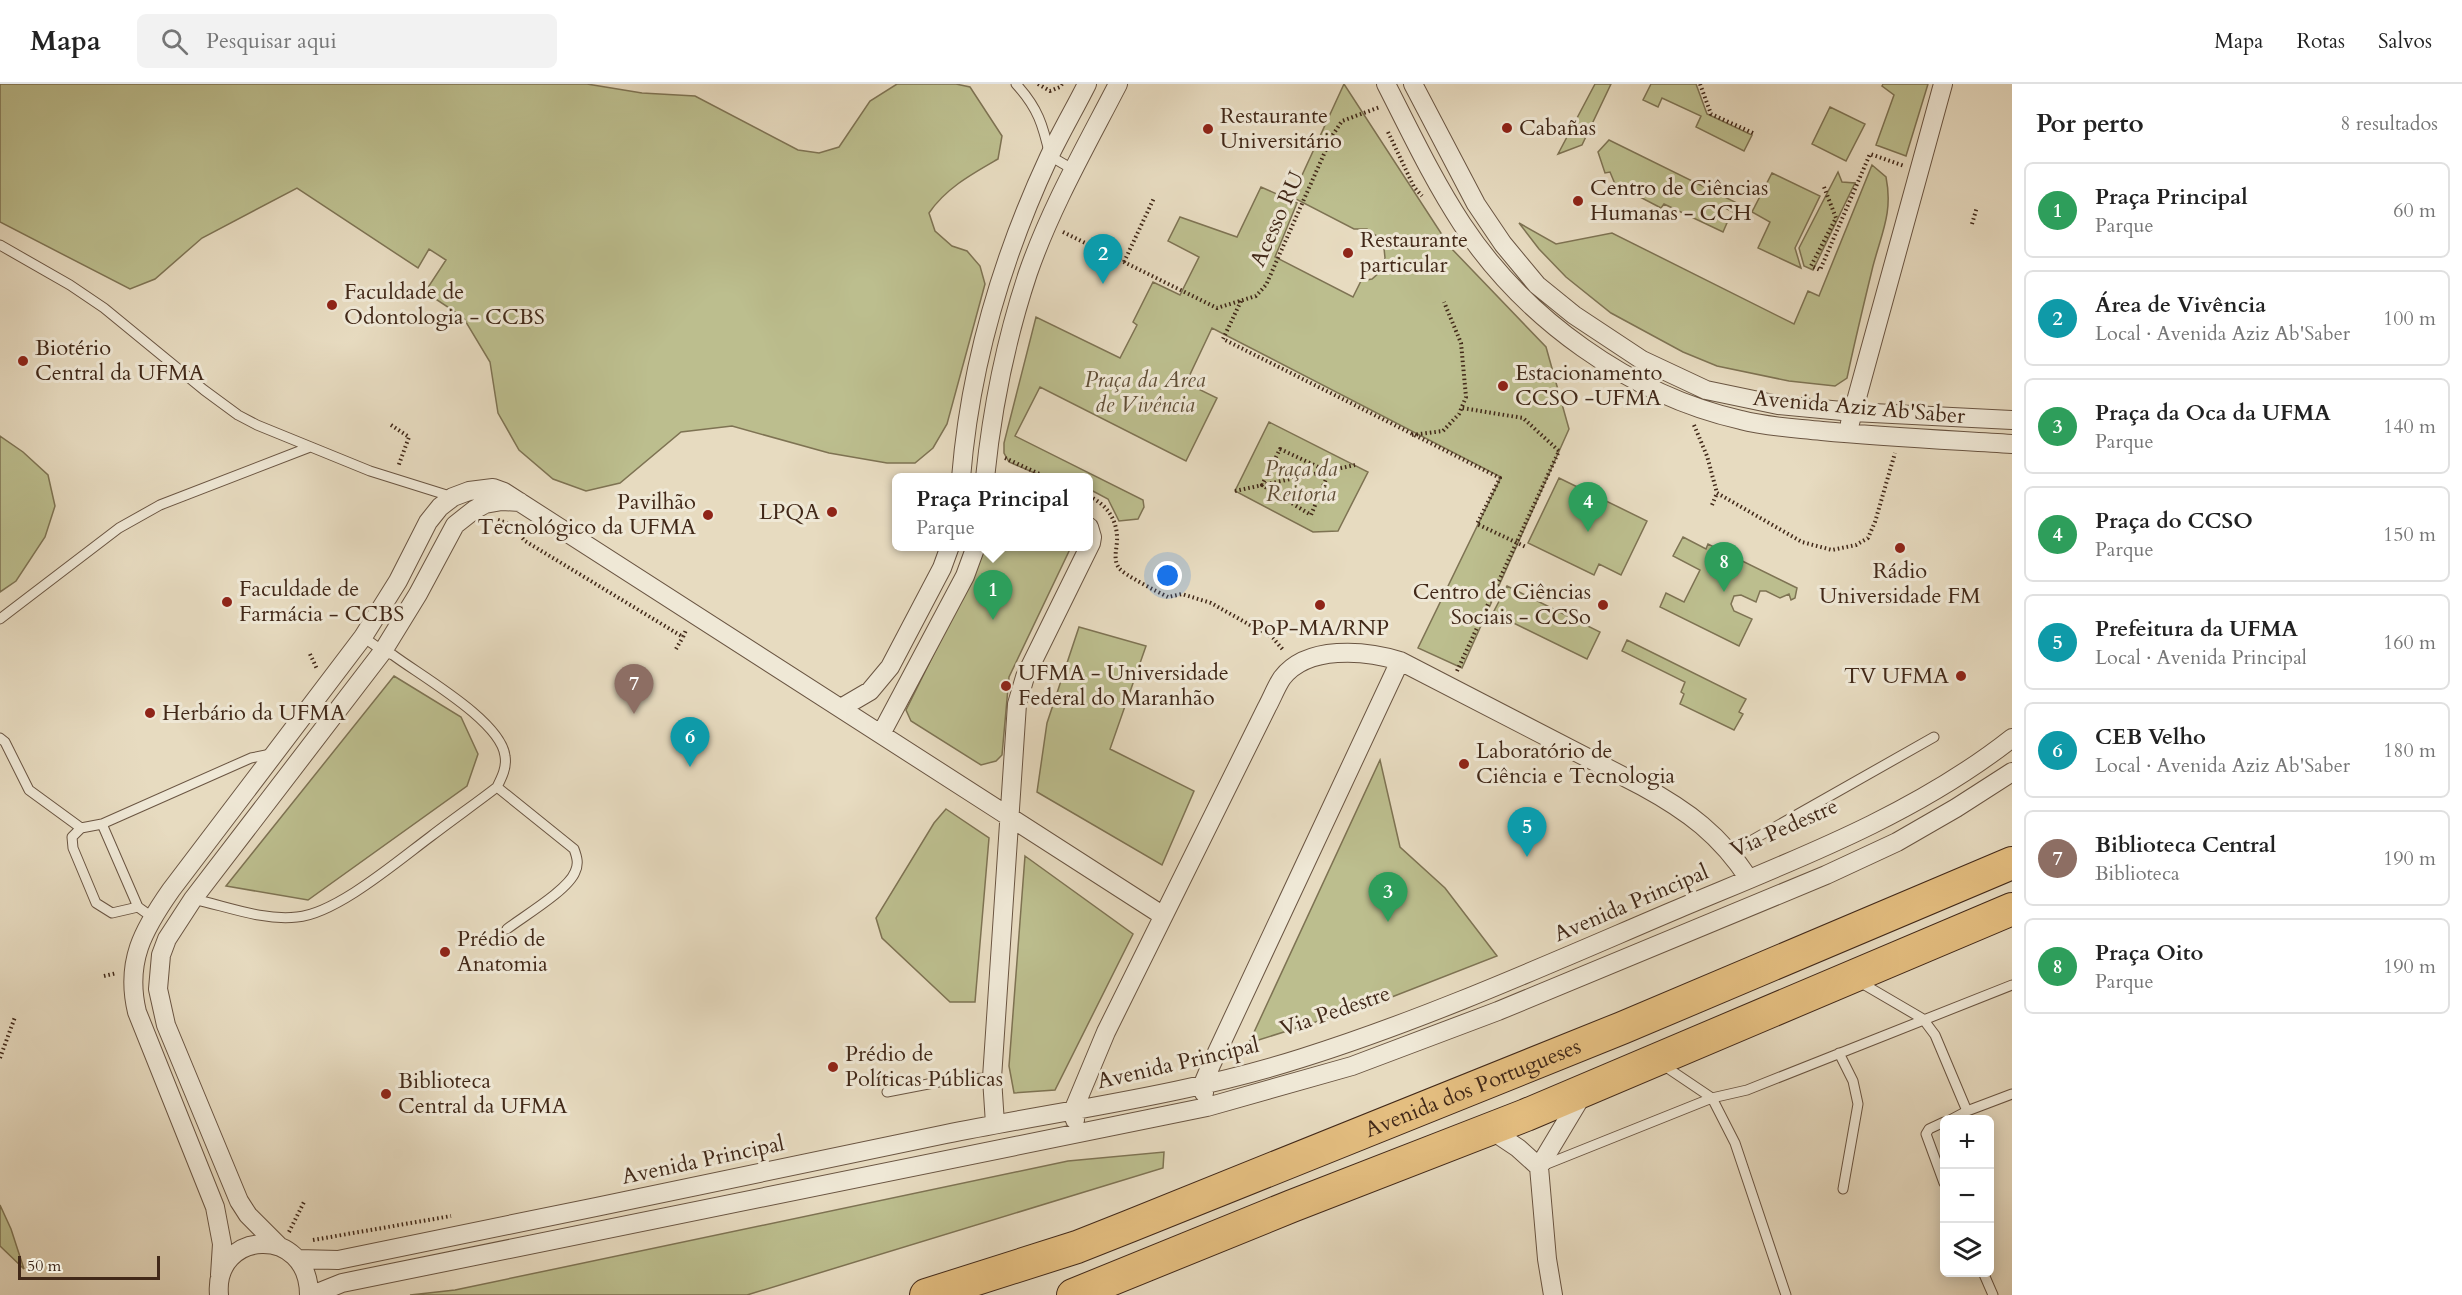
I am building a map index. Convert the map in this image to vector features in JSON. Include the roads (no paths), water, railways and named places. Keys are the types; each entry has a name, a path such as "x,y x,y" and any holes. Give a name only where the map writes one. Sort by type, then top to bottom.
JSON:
{"highway":[{"name":"Avenida dos Portugueses","path":"926,1295 1088,1243 1622,1028 2012,863"},
{"name":"Avenida dos Portugueses","path":"1073,1295 1292,1206 1491,1130 2012,909"},
{"path":"1526,1115 1549,1096 1611,1070 1623,1061 1632,1044 1630,1037 1622,1028"}],"street":[{"path":"961,473 964,437 976,371 1013,244 1050,156 1087,84"},
{"path":"990,473 996,400 1028,273 1046,228 1118,84"},
{"name":"Avenida Aziz Ab'Saber","path":"1386,84 1445,197 1475,243 1506,280 1560,330 1626,374 1680,401 1742,421 1847,433 2012,444"},
{"name":"Avenida Aziz Ab'Saber","path":"1413,84 1476,204 1503,244 1537,285 1574,315 1642,360 1706,390 1778,405 1853,412 2012,420"},
{"path":"1847,433 1943,84"},
{"path":"219,1295 222,1244 215,1207 141,1027 133,996 134,962 145,912 276,753 363,637 398,581 428,522 440,507 453,497 493,488 522,502 1162,915"},
{"path":"310,1295 306,1270 298,1259 283,1240 248,1215 239,1202 166,1025 161,1008 158,974 161,955 167,939 193,899 383,651 418,594 455,525 485,504 502,501 522,502"},
{"path":"841,708 870,691 890,667 942,568 948,551"},
{"path":"881,734 965,576 974,551"},
{"path":"995,1124 992,1078 1017,704 1020,690 1087,551"},
{"path":"1076,1134 1073,1111 1106,1032 1162,915 1282,678 1299,663 1320,657 1371,654 1400,661 1659,795 1701,823 1731,852 1749,879"},
{"path":"1207,1107 1203,1084 1400,661"},
{"name":"Avenida Principal","path":"298,1259 338,1260 995,1124 1138,1100 1320,1052 1431,1013 1867,827 1941,787 2012,738"},
{"name":"Avenida Principal","path":"310,1295 342,1283 1207,1107 1352,1066 1498,1011 1555,985 1816,879 1897,842 2012,772"},
{"path":"1545,966 1555,985"},
{"path":"1553,1295 1547,1259 1539,1167 1584,1091"},
{"path":"1491,1130 1518,1148 1539,1167"},
{"path":"220,1275 227,1262 237,1251 250,1245 283,1240"}],"lane":[{"path":"1016,84 1036,108 1050,156 1074,170"},
{"path":"0,245 60,279 104,308 238,415 310,447 394,479 453,497"},
{"path":"0,619 119,528 160,505 310,447"},
{"path":"193,899 277,917 297,918 315,913 337,903 394,864 496,787 505,768 506,757 503,745 493,729 474,712 393,655 363,637"},
{"path":"1731,852 1934,737"},
{"path":"0,738 5,742 29,790 81,828"},
{"path":"102,824 145,912 112,913 96,903 73,848 72,837 81,828 102,824 251,758 276,753"},
{"path":"496,787 574,849 578,861 576,872 568,884 507,929"},
{"path":"1851,977 1923,1018 1935,1035 1967,1111"},
{"path":"1539,1167 1712,1098 1747,1090 1923,1018 2012,985"},
{"path":"1839,1053 1853,1081 1857,1104 1843,1189"},
{"path":"1656,1060 1712,1098 1735,1143 1786,1295"},
{"path":"887,1092 954,1079 992,1078"},
{"path":"1958,1115 2012,1094"},
{"path":"1940,1124 1926,1134 1926,1140 1940,1173"},
{"path":"1985,1277 1993,1295"}],"place":[{"name":"Cabañas","path":"1507,128"},
{"name":"Restaurante Universitário","path":"1208,129"},
{"name":"Centro de Ciências Humanas - CCH","path":"1578,201"},
{"name":"Restaurante particular","path":"1348,253"},
{"name":"Área de Vivência","path":"1103,284"},
{"name":"Faculdade de Odontologia - CCBS","path":"332,305"},
{"name":"Biotério Central da UFMA","path":"23,361"},
{"name":"Estacionamento CCSO -UFMA","path":"1503,386"},
{"name":"LPQA","path":"832,512"},
{"name":"Pavilhão Tecnológico da UFMA","path":"708,515"},
{"name":"Praça do CCSO","path":"1588,532"},
{"name":"Rádio Universidade FM","path":"1900,548"},
{"name":"Praça Oito","path":"1724,592"},
{"name":"Faculdade de Farmácia - CCBS","path":"227,602"},
{"name":"PoP-MA/RNP","path":"1320,605"},
{"name":"Centro de Ciências Sociais - CCSo","path":"1603,605"},
{"name":"Praça Principal","path":"993,620"},
{"name":"TV UFMA","path":"1961,676"},
{"name":"UFMA - Universidade Federal do Maranhão","path":"1006,686"},
{"name":"Herbário da UFMA","path":"150,713"},
{"name":"Biblioteca Central","path":"634,714"},
{"name":"Laboratório de Ciência e Tecnologia","path":"1464,764"},
{"name":"CEB Velho","path":"690,767"},
{"name":"Prefeitura da UFMA","path":"1527,857"},
{"name":"Praça da Oca da UFMA","path":"1388,922"},
{"name":"Prédio de Anatomia","path":"445,952"},
{"name":"Prédio de Políticas Públicas","path":"833,1067"},
{"name":"Biblioteca Central da UFMA","path":"386,1094"}],"park label":[{"name":"Praça da Area de Vivência","path":"1145,392"},
{"name":"Praça da Reitoria","path":"1301,482"}]}
